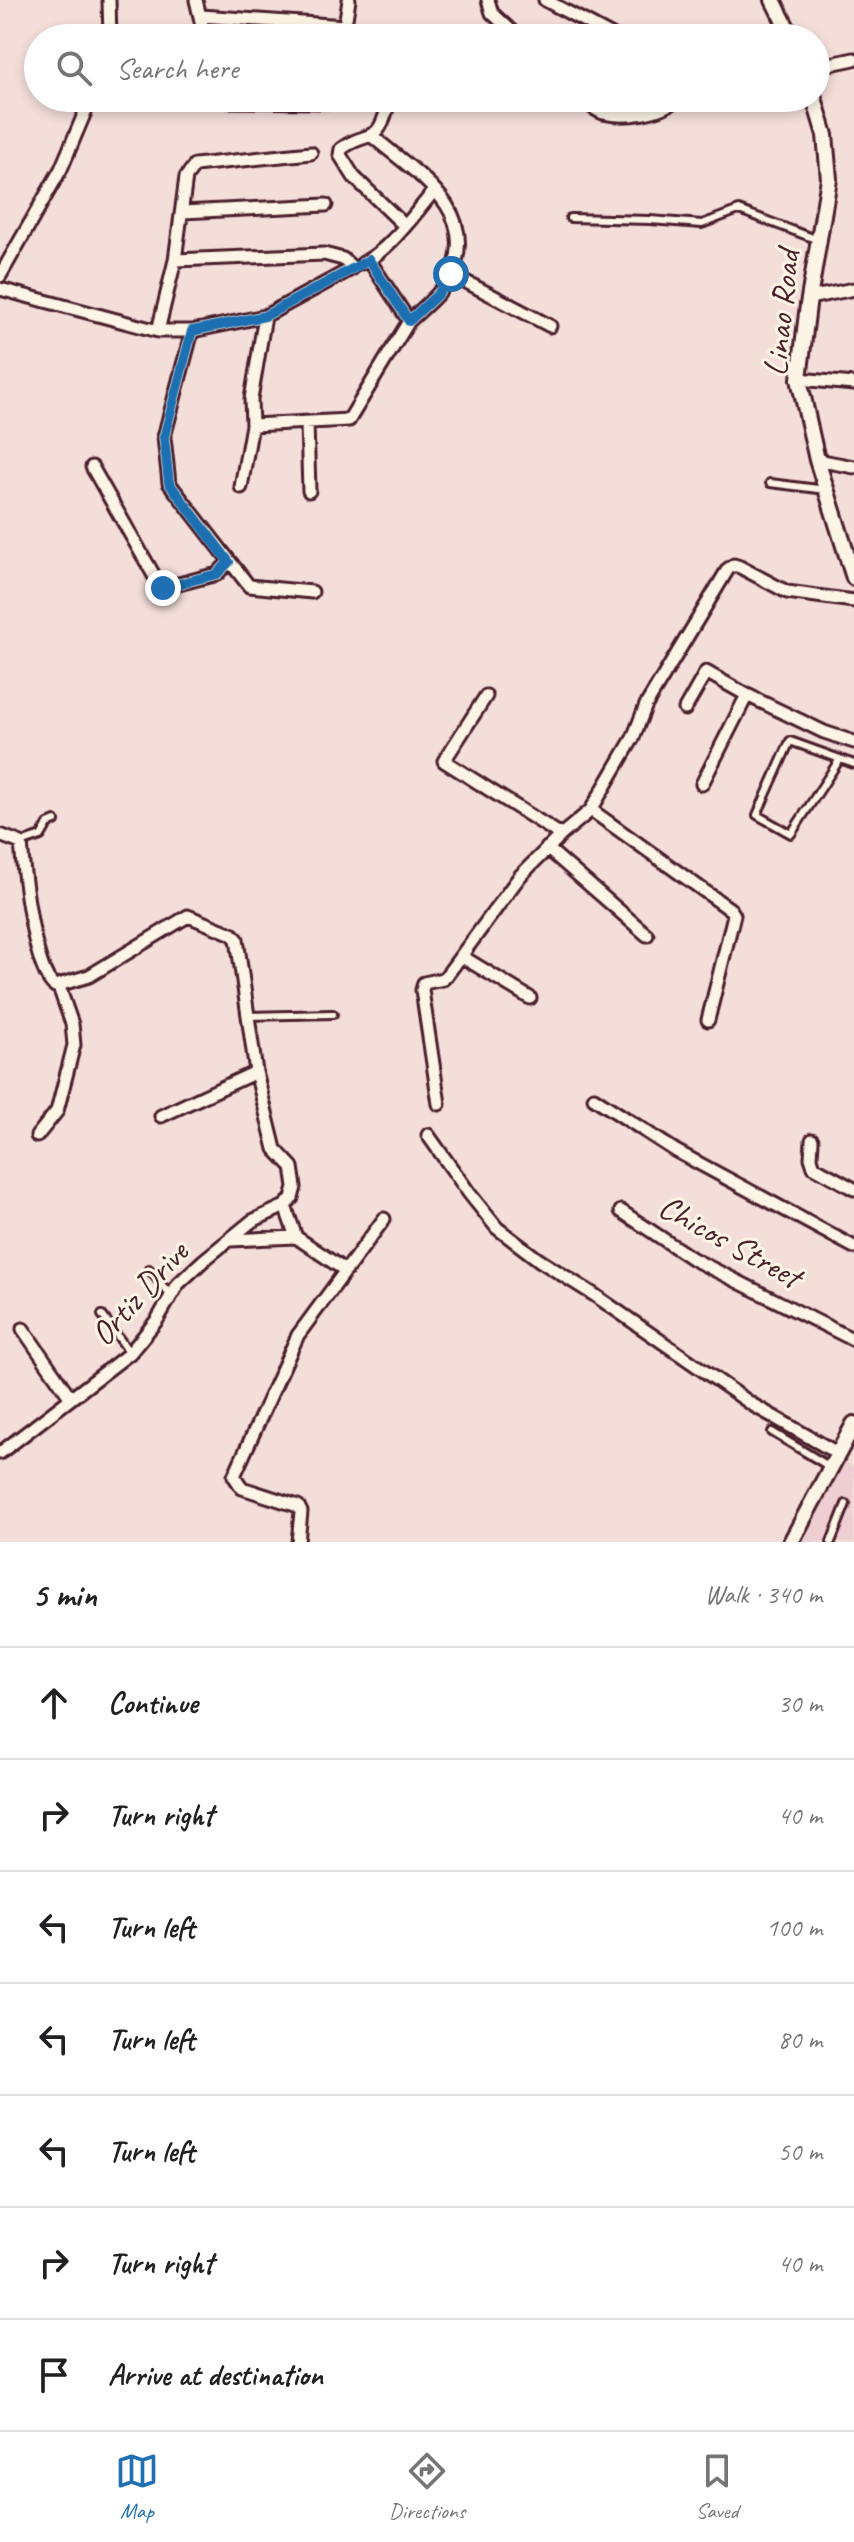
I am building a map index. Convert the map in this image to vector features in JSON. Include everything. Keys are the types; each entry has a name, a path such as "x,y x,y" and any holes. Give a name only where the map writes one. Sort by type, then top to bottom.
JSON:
{"street":[{"path":"109,0 112,24"},
{"path":"196,0 202,24"},
{"path":"345,24 349,0"},
{"path":"488,0 492,13 504,24"},
{"path":"545,0 590,24"},
{"path":"773,0 785,24"},
{"path":"201,16 272,24"},
{"path":"830,64 854,59"},
{"path":"0,276 61,169 85,112"},
{"path":"386,112 382,128 372,136 346,144 340,155 354,177 405,226"},
{"path":"611,112 636,112"},
{"name":"Linao Road","path":"818,112 825,135 829,179 799,379 817,460 854,578"},
{"path":"252,425 349,420 409,321 438,294 451,274 460,237 452,210 435,190 372,136"},
{"path":"158,331 175,260 186,177 195,165 311,153"},
{"path":"0,289 158,331 192,331 265,316 369,260 405,226 435,190"},
{"path":"182,212 326,205"},
{"path":"175,260 324,254 343,259 353,268"},
{"path":"369,260 409,321"},
{"path":"451,274 550,326"},
{"path":"809,298 854,289"},
{"path":"241,487 265,316"},
{"path":"192,331 164,437 169,483 251,586 312,592"},
{"path":"799,379 854,384"},
{"path":"307,423 309,491"},
{"path":"817,460 854,467"},
{"path":"92,467 160,586 167,587 217,574 229,562"},
{"path":"439,1104 422,990 426,982 443,979 520,876 591,810 633,738 646,705 728,569 734,565 740,567 787,592 854,601"},
{"path":"685,709 706,672 824,732 854,742"},
{"path":"702,784 747,695"},
{"path":"486,696 444,761 561,835"},
{"path":"591,810 721,902 734,915 708,1020"},
{"path":"0,835 21,843 36,944 47,981 59,987 72,1024 74,1045 57,1111 37,1136"},
{"path":"547,848 647,935"},
{"path":"59,987 89,976 188,916 232,934 237,939 256,1072 275,1149 292,1167 295,1178 292,1198 281,1207 264,1237"},
{"path":"461,956 530,998"},
{"path":"161,1116 256,1072"},
{"path":"594,1098 676,1151 854,1247"},
{"path":"428,1135 497,1228 539,1260 753,1405 837,1453"},
{"path":"812,1140 814,1167 854,1189"},
{"path":"281,1207 296,1237 346,1271"},
{"name":"Ortiz Drive","path":"0,1453 130,1353 157,1320 178,1284 252,1221 281,1207"},
{"name":"Chicos Street","path":"621,1211 693,1259 854,1340"},
{"path":"298,1542 301,1512 298,1506 242,1488 234,1476 298,1335 384,1219"},
{"path":"229,1240 296,1237"},
{"path":"23,1329 70,1397"},
{"path":"791,1542 853,1426"}],"lane":[{"path":"570,218 702,224 739,210 818,240"},
{"path":"770,483 826,490"},
{"path":"840,759 791,834 757,815 790,741 854,764"},
{"path":"21,843 41,836 48,824 55,821"},
{"path":"248,1016 333,1014"},
{"path":"149,1269 171,1296"},
{"path":"102,1315 130,1353"},
{"path":"772,1432 830,1467"},
{"path":"831,1542 846,1504"}],"shaded area":[{"path":"844,1461 854,1468 854,1542 803,1542"}],"route":[{"path":"163,588 217,574 229,562 169,483 164,437 192,331 265,316 369,260 409,321 438,294 451,274"}]}
